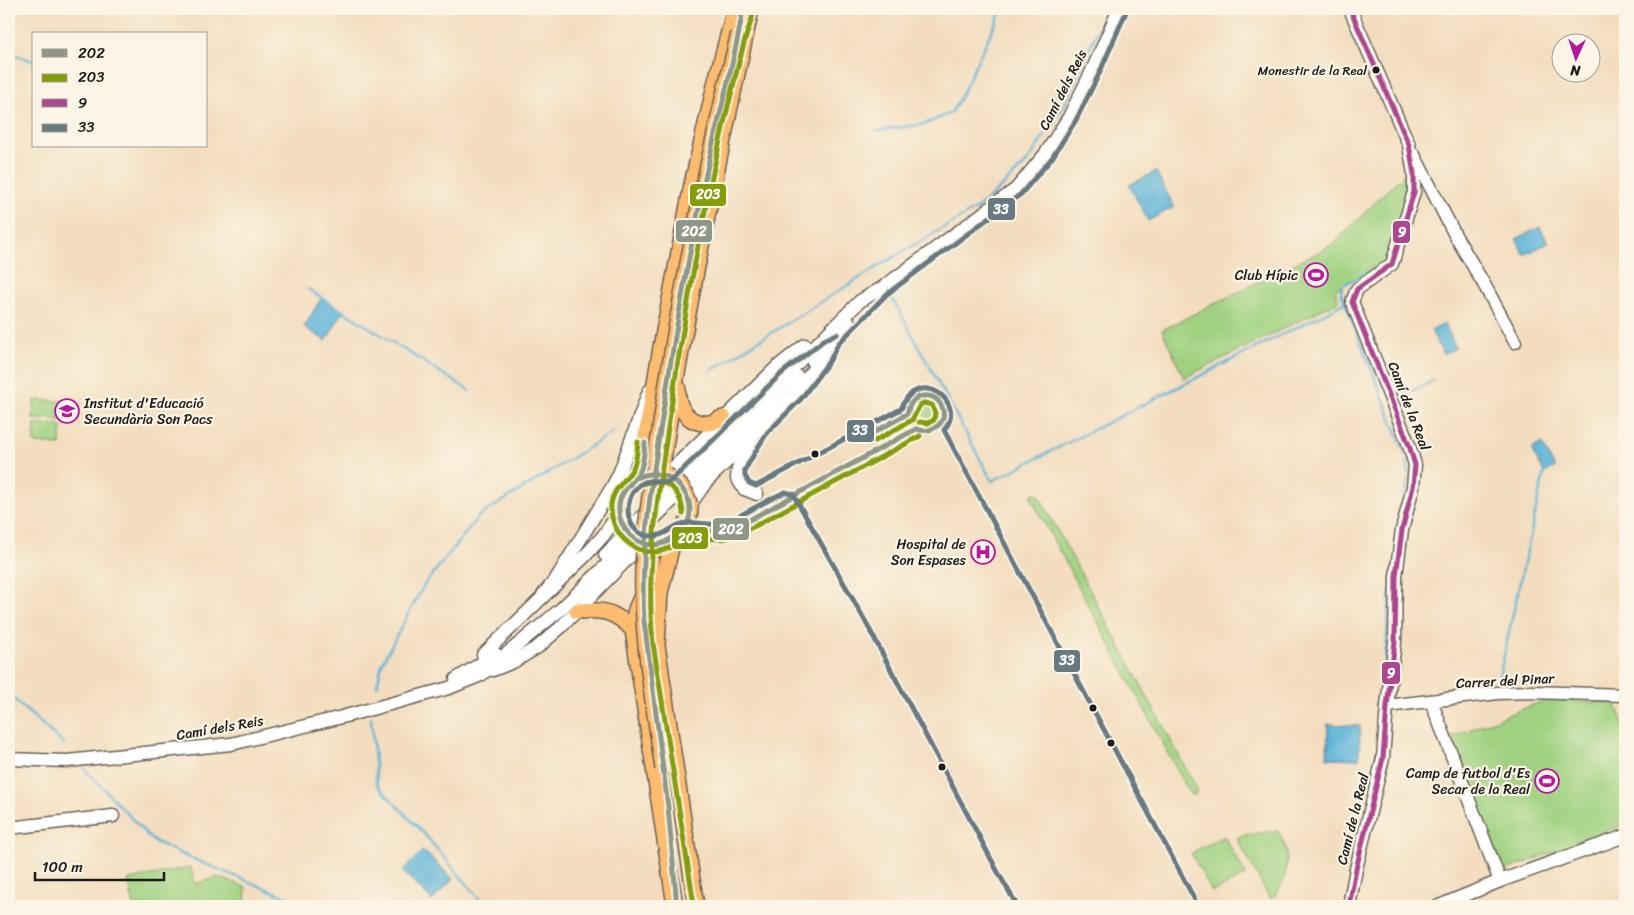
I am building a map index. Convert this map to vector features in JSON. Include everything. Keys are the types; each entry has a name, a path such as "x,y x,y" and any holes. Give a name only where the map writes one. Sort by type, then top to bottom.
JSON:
{"main road":[{"path":"636,478 650,473 669,483 678,482 686,492 690,505 688,521 683,531 667,543 641,537 635,541 622,525 618,513 624,489 640,472 692,184 716,80 735,9"},
{"path":"674,906 663,768 648,662 642,595 646,530 683,282 743,9"},
{"path":"739,33 747,9"},
{"path":"669,483 681,350 751,9"},
{"path":"681,350 682,362 678,392 680,406 696,423 711,423 724,418"},
{"path":"641,537 652,568 634,610 633,630 674,906"},
{"path":"676,537 671,549 660,594 657,644 696,906"},
{"path":"577,611 595,609 612,612 633,630"},
{"path":"663,768 672,809 687,906"},
{"path":"679,796 691,906"}],"street":[{"name":"Camí dels Reis","path":"687,479 831,335 860,301 882,288 1016,189 1046,153 1069,117 1092,71 1119,9"},
{"name":"Camí de la Real","path":"1349,906 1383,758 1395,642 1396,576 1402,530 1413,486 1415,465 1409,445 1352,302 1357,289 1392,264 1414,192 1414,174 1409,144 1350,9"},
{"path":"1409,144 1455,235 1486,286 1515,342"},
{"path":"481,675 513,662 538,647 577,611 641,537 669,483 724,418 777,367 820,334 831,335 824,356 795,395 706,482 690,505"},
{"path":"462,675 521,620 556,579 612,489 649,391 657,375"},
{"path":"757,494 744,489 737,478 738,468 761,428"},
{"path":"543,595 580,562 603,536 618,513"},
{"name":"Camí dels Reis","path":"9,759 67,761 231,744 449,688 481,675 561,609 624,542 508,646 432,692"},
{"name":"Carrer del Pinar","path":"1387,706 1498,693 1532,692 1625,695"},
{"path":"1431,701 1500,881"},
{"path":"9,828 113,816"},
{"path":"1440,906 1500,881 1625,836"}],"green space":[{"name":"Club Hípic","path":"1407,171 1411,177 1412,190 1387,260 1335,290 1339,301 1184,378 1162,330 1332,245"},
{"path":"34,400 63,401 62,420 33,419"},
{"path":"926,402 935,405 938,414 935,423 926,426 917,423 914,414 917,405"},
{"path":"35,424 62,426 60,445 34,443"},
{"path":"1038,494 1197,789 1195,795 1190,794 1031,498 1031,495"},
{"name":"Camp de futbol d'Es Secar de la Real","path":"1546,700 1615,703 1625,728 1625,824 1504,871 1451,737"},
{"path":"1278,831 1286,850 1287,863 1282,884 1270,899 1237,838 1242,835"},
{"path":"1224,836 1246,875 1212,892 1191,853"},
{"path":"190,867 196,884 218,877 246,887 245,906 134,906 128,880"}],"water":[{"path":"1156,171 1174,207 1148,221 1129,185"},
{"path":"1540,227 1549,243 1524,255 1516,239"},
{"path":"321,298 343,312 326,341 304,327"},
{"path":"1445,324 1456,348 1443,354 1431,330"},
{"path":"1542,443 1555,468 1544,473 1531,449"},
{"path":"1328,724 1360,726 1359,759 1327,758"},
{"path":"423,850 453,879 432,901 402,871"}],"waterway":[{"path":"876,131 925,124 951,113 1002,9"},
{"path":"712,370 882,264 979,207 1010,179 1028,161 1066,102 1107,9"},
{"path":"9,53 32,60"},
{"path":"1369,271 1342,286 1341,293 1406,456"},
{"path":"308,289 470,391"},
{"path":"891,296 992,481 1345,303"},
{"path":"1396,398 1433,381"},
{"path":"377,686 382,663 424,585 479,516 615,431"},
{"path":"1408,461 1408,473"},
{"path":"1497,687 1544,473"},
{"path":"1403,503 1408,479"},
{"path":"1384,677 1390,590"},
{"path":"9,695 64,744"},
{"path":"371,718 377,785 425,835 486,906"},
{"path":"84,768 152,840 188,857 309,906"}],"transit line":[{"name":"202","path":"677,906 668,807 644,621 645,545 654,468 683,289 702,192 743,9"},
{"name":"9","path":"1349,906 1383,758 1395,642 1396,576 1402,530 1413,487 1415,465 1409,445 1352,302 1357,289 1392,264 1414,192 1414,174 1409,145 1350,9"},
{"name":"203","path":"694,905 653,643 651,614 652,557 662,471 693,275 731,92 754,11"},
{"name":"33","path":"1126,12 1099,74 1076,120 1052,158 1021,194 887,294 838,344 830,360 801,399 767,433 745,470 745,476 749,483 756,486 901,409 908,396 918,390 928,389 938,392 950,408 950,419 944,430 1196,902"},
{"name":"33","path":"837,334 824,340 782,373 671,481 648,481 634,490 628,507 629,516 637,531 644,535 658,536 678,525 687,523 719,524 726,522 785,492 793,494 863,617 1015,902"},
{"name":"202","path":"871,434 907,414 911,403 918,397 931,396 935,398 943,411 941,422 933,429 916,429"},
{"name":"203","path":"875,441 912,420 920,405 924,403 932,405 935,413 934,420 928,423 919,422"},
{"name":"202","path":"645,443 641,470 622,496 619,513 621,522 630,535 636,540 652,545 664,543 684,531 723,531 734,528 916,429"},
{"name":"203","path":"638,442 634,465 612,498 611,514 614,524 625,540 632,546 651,552 665,550 689,538 722,539 737,534 920,436"},
{"name":"202","path":"636,478 650,474 663,475 678,484 687,497 690,513 688,522 678,535 665,543"},
{"name":"203","path":"639,485 656,482 670,486 679,497 683,514"}],"place":[{"name":"Monestir de la Real","path":"1376,70"},
{"name":"Club Hípic","path":"1316,275"},
{"name":"Institut d'Educació Secundària Son Pacs","path":"67,411"},
{"name":"Hospital de Son Espases","path":"983,552"},
{"name":"Camp de futbol d'Es Secar de la Real","path":"1547,781"}]}
